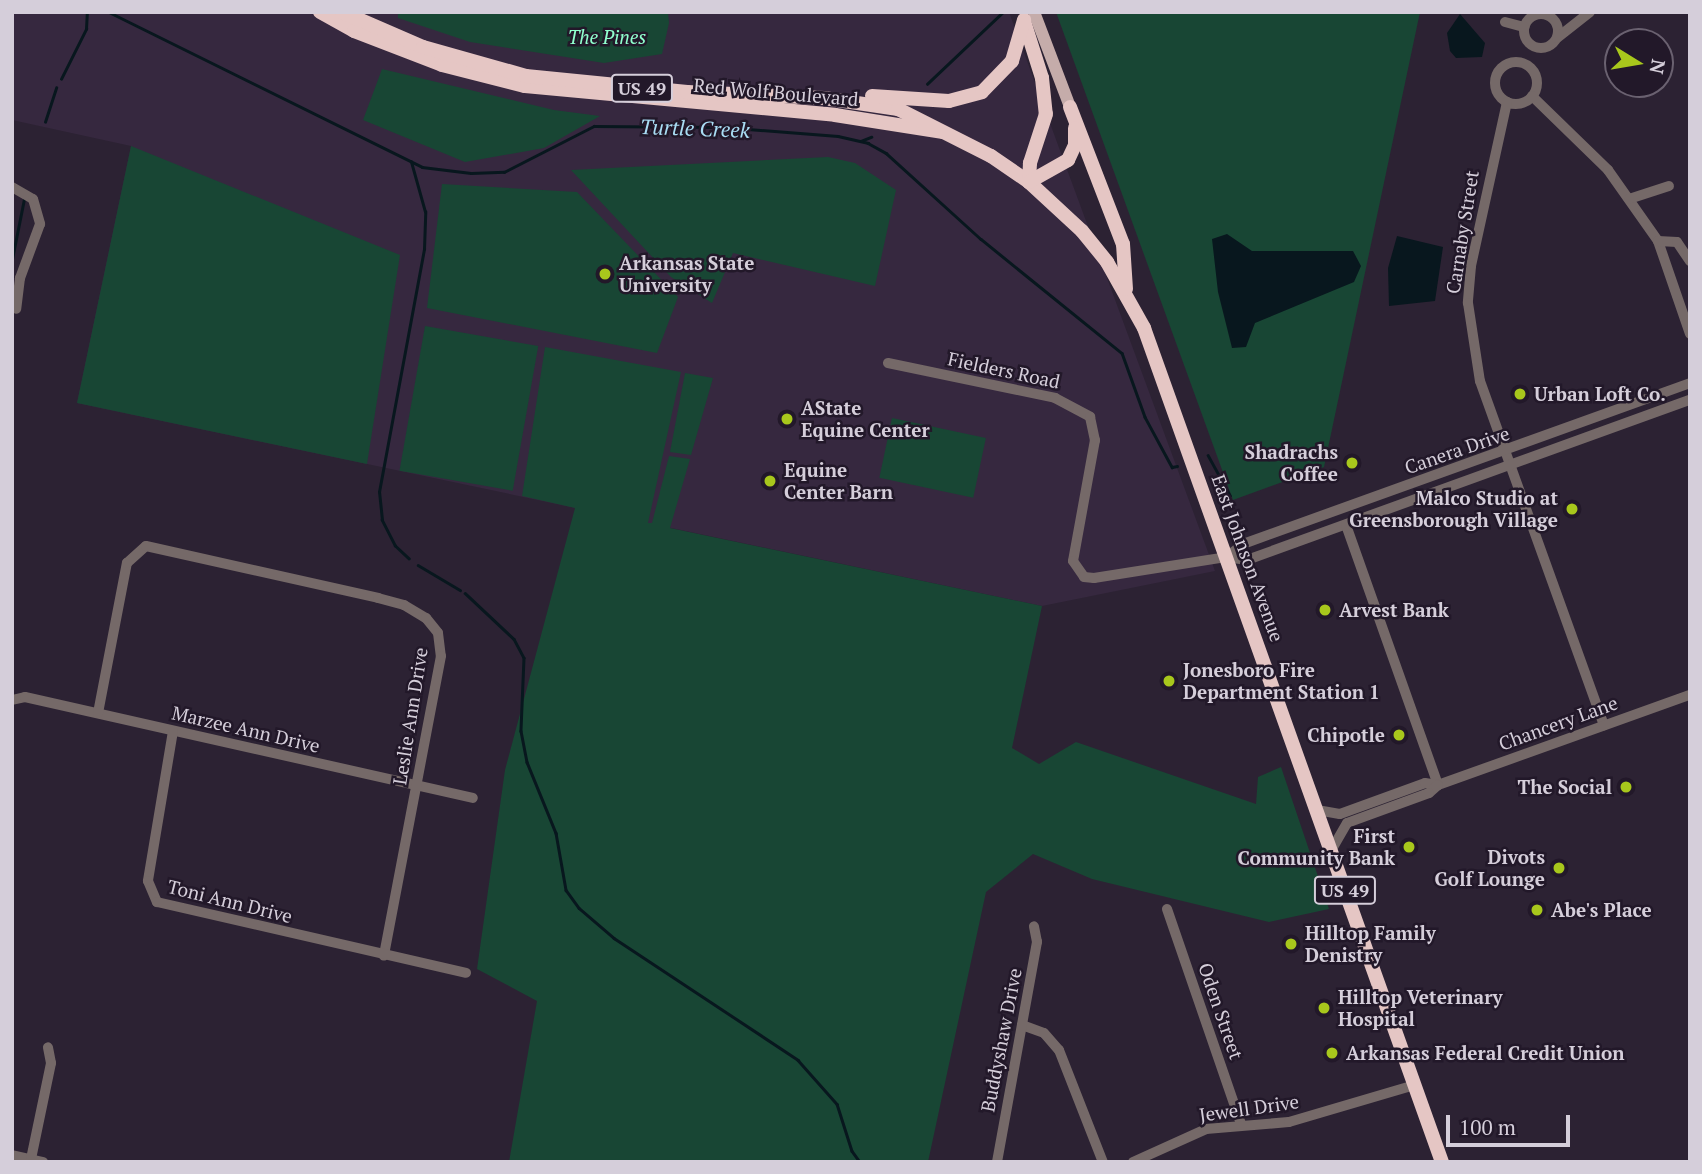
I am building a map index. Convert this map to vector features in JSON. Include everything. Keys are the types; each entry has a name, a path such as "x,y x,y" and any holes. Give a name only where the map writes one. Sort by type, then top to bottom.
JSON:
{"highway":[{"name":"Red Wolf Boulevard","path":"320,12 433,62 525,86 574,94 835,115 948,133"},
{"name":"Red Wolf Boulevard","path":"342,12 432,50 536,77 824,99 898,109 948,133 1029,182 1082,231 1126,291 1186,442"},
{"path":"824,99 850,94 949,101 968,98 1005,73 1027,15"},
{"path":"1027,15 1042,78 1046,114 1030,163 1029,182"},
{"path":"1029,182 1062,165 1073,153 1076,135 1070,107"},
{"path":"1070,107 1123,244 1126,291"},
{"name":"East Johnson Avenue","path":"1186,442 1442,1162"}],"main road":[{"path":"1027,15 1070,107"}],"street":[{"path":"1524,27 1525,38 1534,47 1550,46 1590,12"},
{"path":"1524,27 1539,13 1557,23 1574,27"},
{"path":"1505,22 1524,27"},
{"path":"1557,23 1557,38"},
{"path":"1507,102 1521,104 1532,96 1535,76 1526,65 1534,47"},
{"name":"Carnaby Street","path":"1526,65 1513,62 1497,74 1495,87 1507,102 1480,213 1468,303 1480,380 1604,725"},
{"path":"1532,96 1608,170 1658,241 1690,334"},
{"path":"12,187 33,199 40,224 20,278 16,309"},
{"path":"1629,199 1669,187"},
{"path":"1658,241 1677,242 1690,261"},
{"name":"Fielders Road","path":"888,363 1055,398 1090,417 1095,440 1074,550 1077,571 1084,577 1227,557"},
{"name":"Canera Drive","path":"1227,557 1242,544 1505,452 1690,383"},
{"name":"Canera Drive","path":"1227,557 1247,560 1690,400"},
{"path":"1346,525 1438,785"},
{"name":"Leslie Ann Drive","path":"98,713 127,563 135,552 148,546 391,602 426,618 440,639 441,656 384,956"},
{"name":"Chancery Lane","path":"1331,850 1348,823 1429,793 1438,785 1690,695"},
{"name":"Marzee Ann Drive","path":"12,701 25,697 473,798"},
{"name":"Toni Ann Drive","path":"173,731 148,881 153,898 165,906 466,973"},
{"name":"Chancery Lane","path":"1317,810 1340,814 1425,783 1438,785"},
{"name":"Oden Street","path":"1167,909 1241,1124"},
{"name":"Buddyshaw Drive","path":"997,1162 1037,942 1034,926"},
{"path":"1022,1025 1044,1033 1059,1050 1103,1162"},
{"path":"31,1159 51,1063 48,1047"},
{"name":"Jewell Drive","path":"1133,1162 1193,1133 1241,1124 1289,1122 1415,1085"},
{"path":"12,1155 43,1162"}],"shaded area":[{"name":"Arkansas State University","path":"12,12 1009,12 1215,571 1042,606 77,403 131,146 12,120"},
{"path":"1460,14 1485,43 1482,57 1456,58 1450,51 1447,33"},
{"path":"1227,234 1252,251 1353,251 1361,266 1354,282 1255,323 1246,347 1232,348 1218,292 1212,239"},
{"path":"1397,236 1443,247 1435,301 1389,306 1388,268"}],"green space":[{"name":"The Pines","path":"398,12 668,12 669,23 662,54 604,63 470,42 398,18"},
{"path":"1056,12 1420,12 1324,467 1233,500"},
{"path":"382,69 554,110 600,116 544,148 465,162 363,120"},
{"path":"131,146 400,255 367,464 77,403"},
{"path":"828,157 855,163 896,190 875,286 733,253 712,303 671,277 571,170"},
{"path":"442,184 577,192 678,297 657,353 427,308"},
{"path":"425,326 538,346 513,491 399,471"},
{"path":"545,347 681,372 648,523 652,523 669,456 690,459 670,528 1042,606 1012,748 1039,764 1076,742 1256,804 1258,777 1281,767 1329,909 1269,922 1092,879 1033,854 986,892 928,1162 509,1162 537,1001 477,969 505,770 575,508 522,496"},
{"path":"685,373 713,378 691,455 670,452"},
{"path":"892,418 986,438 973,498 879,478"}],"waterway":[{"path":"61,79 86,29 87,12"},
{"name":"Turtle Creek","path":"109,12 422,167 471,173 504,172 594,126 722,127 838,136 868,143 886,153 981,239 1122,353 1145,417 1172,467 1177,466"},
{"path":"927,84 1003,12"},
{"path":"45,122 56,88"},
{"name":"Turtle Creek","path":"861,141 871,137"},
{"path":"409,559 395,546 382,520 379,492 424,249 425,212 411,162"},
{"path":"12,259 24,199"},
{"name":"Turtle Creek","path":"1208,455 1230,495"},
{"path":"418,565 460,590"},
{"path":"465,593 514,639 524,658 521,731 527,762 556,833 566,890 579,908 614,938 798,1060 837,1104 852,1151 860,1162"}],"place":[{"name":"Arkansas State University","path":"605,274"},
{"name":"Urban Loft Co.","path":"1520,394"},
{"name":"AState Equine Center","path":"787,419"},
{"name":"Shadrachs Coffee","path":"1352,463"},
{"name":"Equine Center Barn","path":"770,481"},
{"name":"Malco Studio at Greensborough Village","path":"1572,509"},
{"name":"Arvest Bank","path":"1325,610"},
{"name":"Jonesboro Fire Department Station 1","path":"1169,681"},
{"name":"Chipotle","path":"1399,735"},
{"name":"The Social","path":"1626,787"},
{"name":"First Community Bank","path":"1409,847"},
{"name":"Divots Golf Lounge","path":"1559,868"},
{"name":"Abe's Place","path":"1537,910"},
{"name":"Hilltop Family Denistry","path":"1291,944"},
{"name":"Hilltop Veterinary Hospital","path":"1324,1008"},
{"name":"Arkansas Federal Credit Union","path":"1332,1053"}]}
